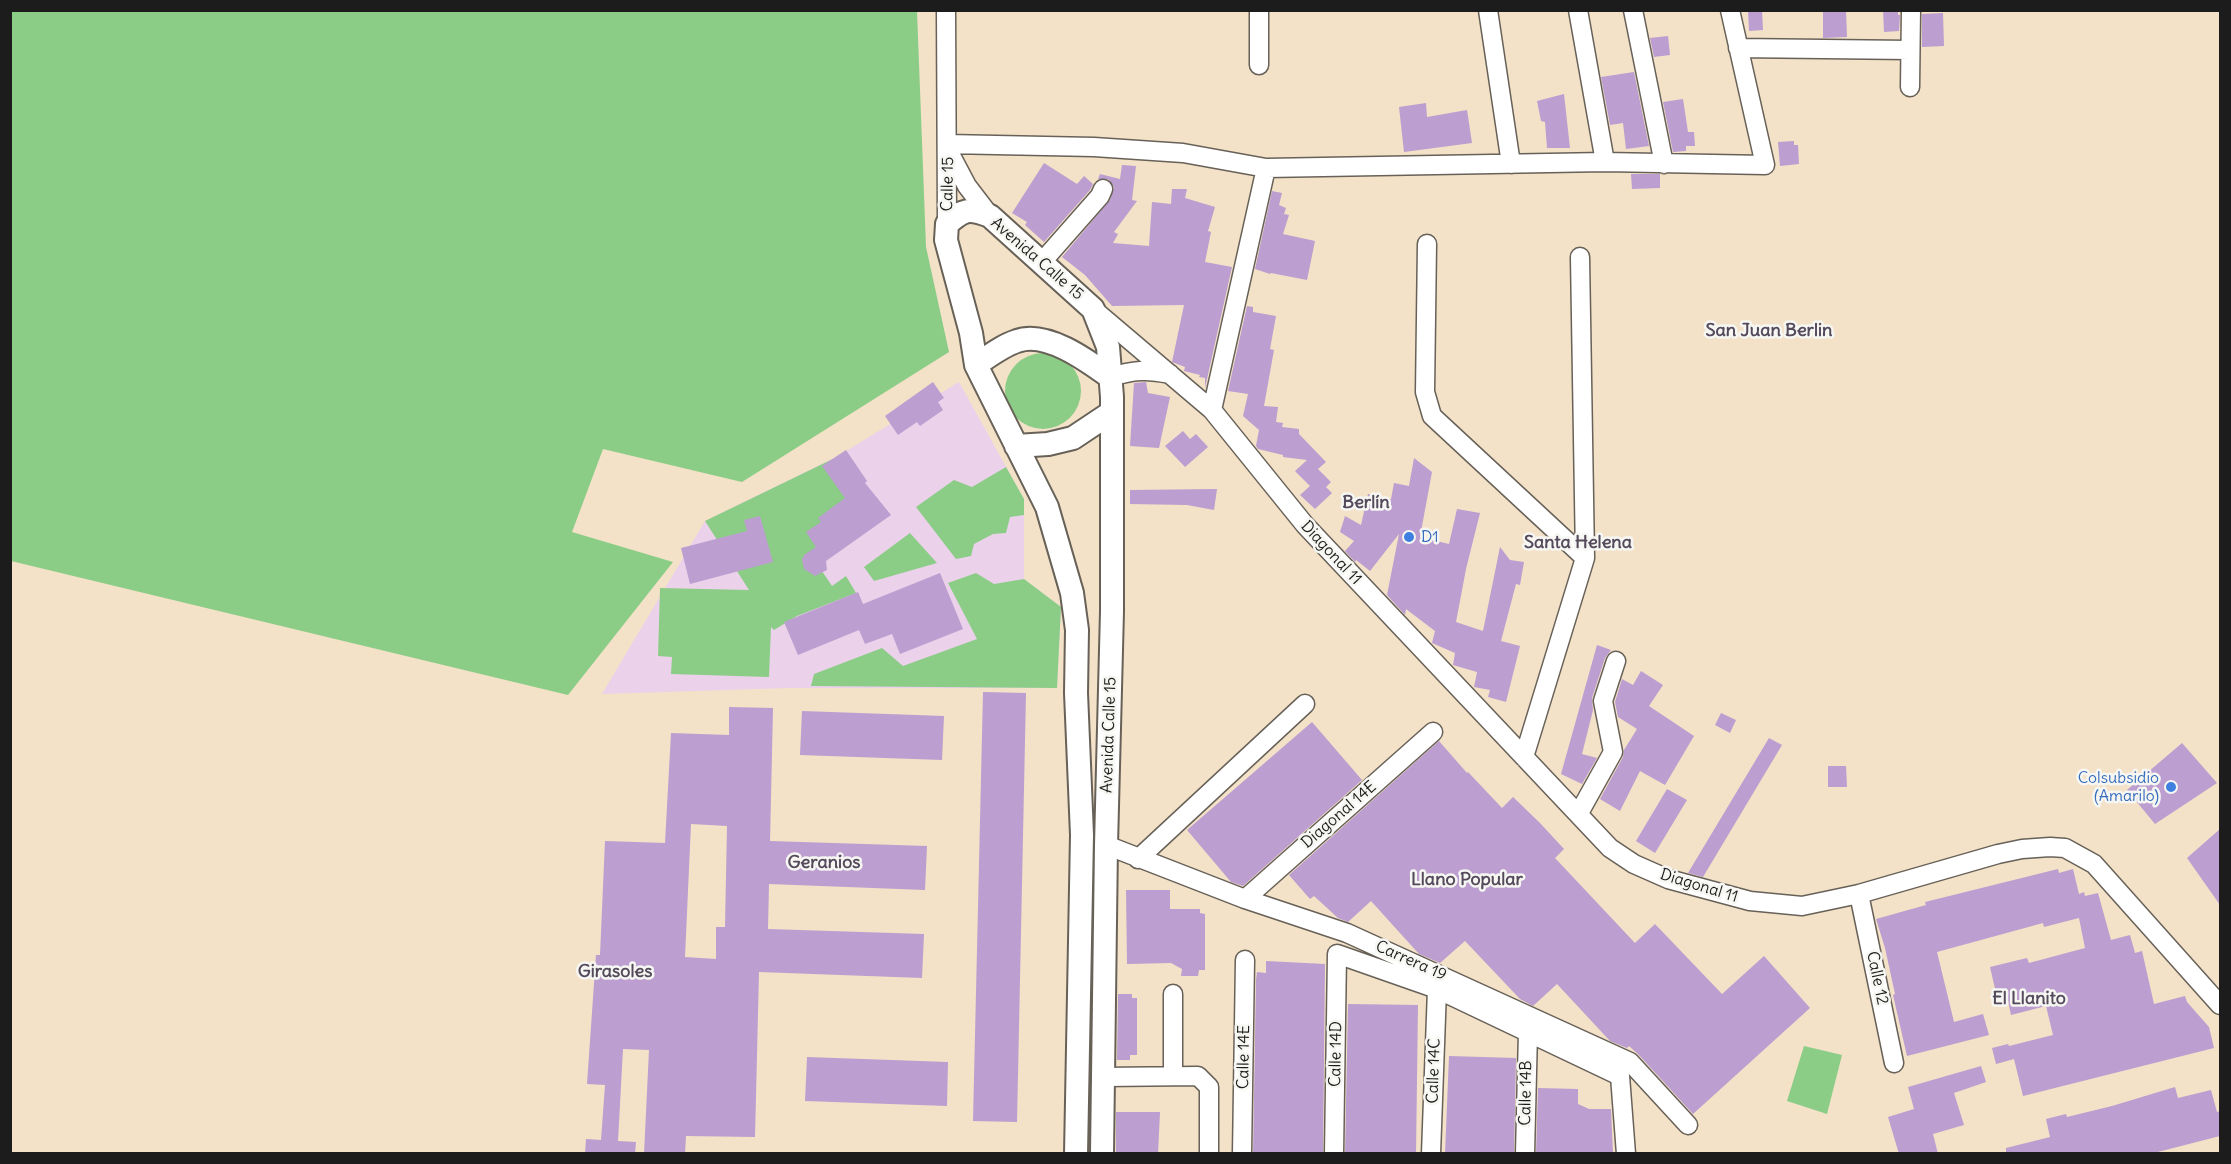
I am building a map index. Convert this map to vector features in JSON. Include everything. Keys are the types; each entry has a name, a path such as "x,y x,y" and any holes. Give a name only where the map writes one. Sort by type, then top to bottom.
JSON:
{"main road":[{"name":"Avenida Calle 15","path":"1076,1154 1082,835 1076,693 1077,630 1072,593 1047,507 976,365 971,333 946,240 947,224 961,212 973,210 990,216 1093,309 1108,347 1112,412 1112,611 1102,1154"},
{"path":"976,365 1019,340 1037,340 1074,351 1110,377"},
{"path":"1016,446 1048,444 1073,438 1112,412"}],"street":[{"path":"946,10 947,146 1094,147 1183,153 1266,168 1605,162 1765,165 1730,10"},
{"path":"1258,65 1259,10"},
{"path":"1488,10 1511,164"},
{"path":"1578,10 1605,162"},
{"path":"1633,10 1664,164"},
{"path":"1910,87 1911,10"},
{"path":"1738,48 1910,50"},
{"name":"Calle 15","path":"947,146 967,186 990,216"},
{"name":"Calle 15","path":"947,146 947,224"},
{"path":"1212,410 1266,168"},
{"path":"1041,263 1100,196 1102,189"},
{"path":"1427,244 1425,392 1432,416 1585,558"},
{"path":"1524,757 1585,558 1580,257"},
{"name":"Diagonal 11","path":"1093,309 1212,410 1305,525 1610,848 1634,864 1668,879 1750,901 1802,906 1859,894 1998,854 2031,848 2065,848 2094,864 2220,1005"},
{"path":"1110,377 1132,370 1147,369 1172,375"},
{"path":"1579,813 1613,752 1603,701 1616,661"},
{"path":"1138,859 1305,704"},
{"name":"Diagonal 14E","path":"1245,899 1433,732"},
{"name":"Carrera 19","path":"1106,845 1245,899 1347,933 1630,1062 1688,1125"},
{"name":"Calle 12","path":"1859,894 1894,1063"},
{"name":"Calle 14D","path":"1334,1154 1338,954 1437,989"},
{"name":"Calle 14E","path":"1242,1154 1245,960"},
{"path":"1437,989 1620,1076 1626,1154"},
{"name":"Calle 14C","path":"1431,1154 1437,989"},
{"path":"1173,994 1173,1076"},
{"name":"Calle 14B","path":"1525,1154 1528,1032"},
{"path":"1103,1077 1198,1076 1209,1087 1209,1154"}],"shaded area":[{"path":"959,382 1024,499 1024,579 1061,607 1057,688 789,688 602,694 705,521 838,456"}],"green space":[{"path":"11,10 917,11 926,247 949,352 742,482 603,449 572,532 673,562 568,695 11,561"},
{"path":"1036,353 1050,353 1064,359 1075,370 1079,376 1081,391 1079,406 1070,418 1058,427 1036,429 1022,423 1011,412 1005,398 1005,384 1011,370 1022,359"},
{"path":"839,456 868,494 811,555 832,586 846,576 856,593 797,616 774,630 771,627 769,677 671,674 672,657 658,656 660,588 749,590 705,521"},
{"path":"1006,467 1024,499 1024,515 1010,517 1006,533 993,534 974,544 971,556 956,559 916,507 954,480 972,487"},
{"path":"910,533 937,563 874,581 864,567"},
{"path":"976,573 994,584 1024,579 1061,607 1057,688 811,686 814,674 882,648 903,666 977,639 948,583"},
{"path":"1804,1046 1842,1055 1827,1114 1787,1101"}],"building":[{"path":"1748,10 1762,10 1763,30 1749,31"},
{"path":"1823,10 1846,10 1847,37 1823,38"},
{"path":"1883,10 1898,10 1899,31 1884,32"},
{"path":"1943,13 1944,46 1922,47 1922,14"},
{"path":"1668,36 1670,55 1654,57 1650,38"},
{"path":"1634,72 1649,146 1626,149 1623,123 1610,125 1601,77"},
{"path":"1564,94 1570,148 1547,148 1545,122 1541,121 1537,101"},
{"path":"1683,99 1688,132 1694,132 1695,146 1686,146 1686,151 1673,152 1663,102"},
{"path":"1426,103 1427,117 1467,110 1472,143 1404,152 1399,107"},
{"path":"1794,141 1794,145 1798,145 1799,164 1780,166 1778,142"},
{"path":"1044,163 1077,184 1084,176 1093,184 1044,242 1025,225 1027,222 1012,213"},
{"path":"1122,165 1136,166 1132,200 1137,201 1114,232 1118,234 1113,243 1149,246 1152,202 1171,204 1172,189 1187,189 1185,198 1215,207 1208,231 1211,232 1205,262 1232,267 1205,388 1205,378 1184,371 1185,367 1172,362 1184,305 1112,306 1085,275 1062,257 1110,200 1114,187 1108,179 1098,179 1100,174 1120,179"},
{"path":"1631,174 1660,174 1660,188 1632,189"},
{"path":"1272,191 1282,193 1279,205 1286,208 1284,214 1289,215 1283,234 1315,241 1307,280 1255,269"},
{"path":"1247,306 1253,307 1253,312 1276,316 1270,349 1274,350 1264,406 1278,407 1276,422 1283,423 1282,427 1299,429 1299,434 1326,462 1318,469 1331,482 1326,487 1332,493 1315,509 1300,495 1310,486 1295,471 1307,460 1283,457 1283,455 1258,449 1256,446 1259,430 1243,416 1248,394 1228,391"},
{"path":"933,382 944,398 938,402 943,410 920,426 917,422 898,435 885,416"},
{"path":"1146,382 1148,393 1170,397 1159,448 1130,446 1134,383"},
{"path":"1183,431 1190,439 1196,434 1208,447 1185,467 1165,446"},
{"path":"846,450 867,481 865,483 891,515 826,561 827,570 815,576 804,569 802,560 804,555 816,547 806,532 821,522 818,518 845,498 822,466"},
{"path":"1414,458 1432,472 1420,537 1449,544 1457,509 1480,513 1456,622 1483,631 1500,547 1510,560 1524,562 1520,585 1516,584 1501,641 1520,646 1506,702 1488,697 1490,690 1474,687 1477,672 1453,665 1455,653 1432,643 1435,631 1406,609 1405,615 1387,595 1399,534 1370,571 1356,560 1355,562 1345,551 1354,541 1340,532 1345,516 1361,525 1368,494 1391,499 1394,483 1409,486"},
{"path":"1217,489 1214,510 1187,505 1130,504 1130,490"},
{"path":"760,516 773,562 690,584 681,548 747,531 744,520"},
{"path":"940,573 963,629 900,654 892,634 865,644 859,630 798,655 784,622 858,592 863,604"},
{"path":"1597,645 1611,650 1605,658 1592,698 1593,710 1582,754 1597,758 1582,784 1561,774"},
{"path":"1641,671 1663,685 1649,706 1694,736 1665,785 1640,771 1620,811 1600,799 1637,729 1618,717 1615,702 1622,679 1633,685"},
{"path":"983,692 1026,693 1017,1122 973,1121"},
{"path":"729,707 773,708 770,841 927,846 925,890 769,884 768,929 924,934 922,978 759,972 755,1137 686,1136 685,1154 644,1154 649,1050 623,1049 618,1141 636,1142 635,1154 585,1154 586,1139 601,1140 605,1085 587,1084 596,955 600,955 605,841 665,843 671,733 729,735","holes":["691,824 727,826 725,927 716,927 716,959 685,957"]},
{"path":"802,711 944,716 942,760 800,755"},
{"path":"1721,713 1736,720 1730,733 1715,725"},
{"path":"1312,722 1362,780 1243,886 1231,882 1187,830"},
{"path":"1769,738 1782,745 1703,877 1688,873"},
{"path":"1439,741 1502,808 1513,797 1540,823 1564,849 1555,858 1635,943 1655,924 1722,994 1764,956 1810,1008 1693,1114 1638,1054 1629,1046 1627,1048 1610,1041 1557,984 1533,1006 1520,999 1465,941 1440,963 1419,954 1371,901 1348,922 1338,918 1314,896 1310,899 1289,875"},
{"name":"Colsubsidio (Amarilo)","path":"2182,743 2217,783 2155,824 2127,790"},
{"path":"1828,766 1846,766 1847,787 1828,787"},
{"path":"1667,789 1687,800 1655,853 1636,841"},
{"path":"2220,829 2220,905 2187,858"},
{"path":"2058,869 2059,873 2073,869 2079,894 2084,892 2085,896 2098,893 2111,940 2130,935 2135,953 2142,951 2154,1004 2185,996 2187,1002 2209,1027 2214,1048 2023,1096 2014,1059 1996,1064 1992,1048 2053,1035 2046,1006 2011,1015 2006,991 1996,993 1990,967 2027,958 2029,963 2085,948 2079,918 2044,927 2043,923 1937,952 1954,1022 1983,1014 1989,1035 1907,1056 1885,948 1876,919 1926,905 1925,902"},
{"path":"1126,890 1170,890 1170,909 1200,909 1200,913 1205,914 1205,970 1199,970 1198,976 1181,976 1182,969 1171,963 1127,964"},
{"path":"1266,961 1325,964 1323,1154 1253,1154 1256,980 1257,972 1266,973"},
{"path":"1118,994 1132,994 1132,998 1137,998 1137,1055 1130,1055 1130,1060 1117,1060"},
{"path":"1348,1004 1418,1005 1416,1154 1345,1154"},
{"path":"1449,1056 1516,1058 1514,1154 1445,1154"},
{"path":"807,1057 948,1062 947,1106 805,1101"},
{"path":"1981,1066 1986,1082 1954,1093 1964,1125 1933,1134 1938,1154 1899,1154 1888,1117 1914,1109 1908,1087"},
{"path":"2175,1087 2178,1098 2211,1090 2217,1112 2220,1111 2220,1136 2150,1154 2006,1154 2006,1148 2050,1137 2046,1119 2066,1114 2067,1117 2112,1106"},
{"path":"1538,1088 1578,1089 1578,1104 1589,1109 1611,1109 1613,1154 1536,1154"},
{"path":"1116,1112 1160,1112 1158,1154 1116,1154"}],"place":[{"name":"D1","path":"1409,537"},
{"name":"Colsubsidio (Amarilo)","path":"2171,787"}],"district":[{"name":"San Juan Berlin","path":"1769,331"},
{"name":"Berlín","path":"1366,503"},
{"name":"Santa Helena","path":"1578,543"},
{"name":"Geranios","path":"824,863"},
{"name":"Llano Popular","path":"1467,880"},
{"name":"Girasoles","path":"615,972"},
{"name":"El Llanito","path":"2029,999"}]}
